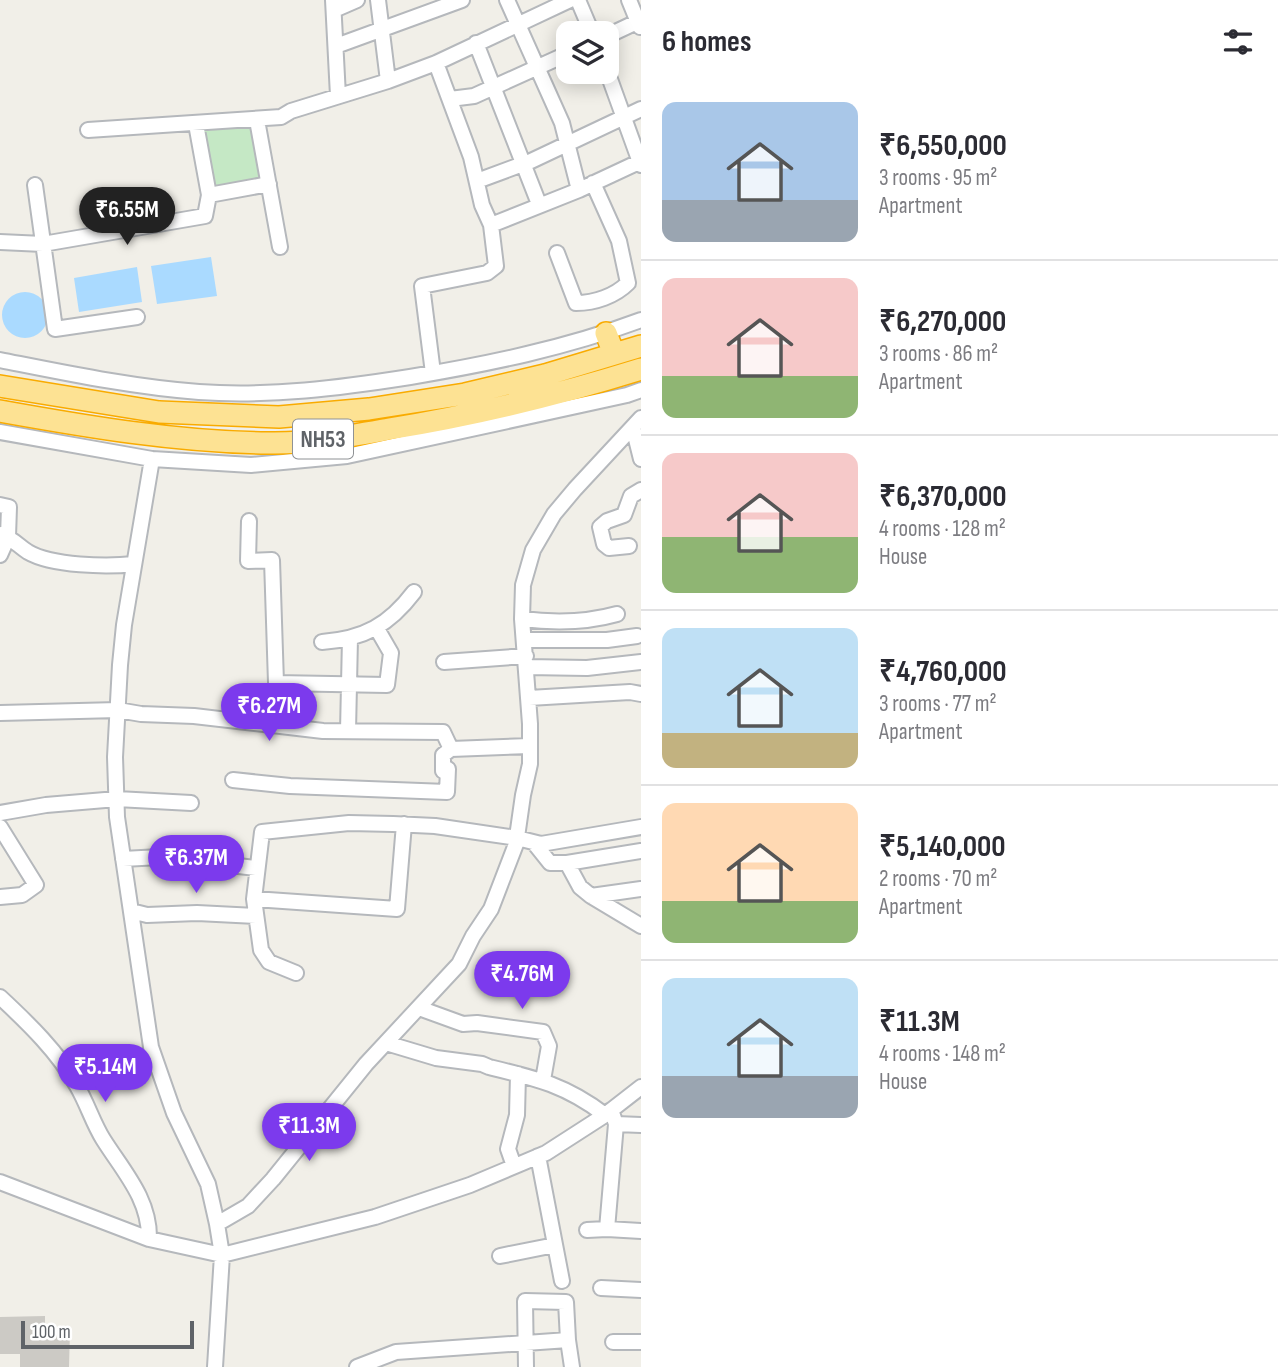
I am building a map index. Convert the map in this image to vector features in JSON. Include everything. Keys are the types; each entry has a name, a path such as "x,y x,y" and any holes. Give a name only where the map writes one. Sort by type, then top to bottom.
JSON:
{"highway":[{"path":"606,333 614,354"},
{"name":"NH53","path":"0,386 159,412 279,418 369,409 465,394 545,375 641,346"},
{"name":"NH53","path":"0,411 94,428 270,444 343,437 470,416 569,392 641,370"}],"street":[{"path":"338,96 334,5 357,0"},
{"path":"378,0 388,81"},
{"path":"336,46 461,0"},
{"path":"507,0 562,123 579,190"},
{"path":"88,130 281,117 291,111 436,63 570,0"},
{"path":"578,0 587,21"},
{"path":"619,31 640,23 629,0"},
{"path":"476,44 539,204"},
{"path":"450,99 474,96 556,59"},
{"path":"433,373 422,286 487,273 496,266 491,225 482,205 471,157 436,63"},
{"path":"491,225 641,162 612,84"},
{"path":"477,181 567,145 641,109"},
{"path":"257,120 280,247"},
{"path":"0,242 43,244 205,216 209,195 196,124"},
{"path":"557,253 576,303 617,293 628,283 619,241 593,183"},
{"path":"209,195 269,184"},
{"path":"35,185 55,329 137,317"},
{"path":"0,360 131,385 201,392 280,393 365,384 478,366 606,333 641,320"},
{"path":"0,432 152,459 251,466 347,456 513,421 641,390"},
{"path":"637,422 641,459"},
{"path":"217,1224 248,1206 273,1179 366,1064 459,964 491,909 516,845 530,764 523,585 533,550 554,514 637,422"},
{"path":"152,459 124,625 115,757 118,834 151,1047 174,1113 208,1184 217,1224 222,1255 215,1367"},
{"path":"629,546 609,548 604,544 600,527 607,521 624,515 631,496 641,491"},
{"path":"0,505 9,507 0,555"},
{"path":"249,521 248,561 272,560 276,683 387,685 391,653 376,627"},
{"path":"4,536 13,539 28,552 60,561 100,566 134,564"},
{"path":"322,642 350,638 376,627 390,619 414,592"},
{"path":"523,619 570,621 617,614"},
{"path":"524,640 607,640 637,636"},
{"path":"348,731 350,638"},
{"path":"444,662 526,661 587,668 641,662"},
{"path":"529,698 630,692 641,694"},
{"path":"0,713 118,710 286,727 443,733 451,749"},
{"path":"233,780 290,786 447,792 448,769 443,771 443,755 451,749 529,746"},
{"path":"0,813 46,805 117,799 191,803"},
{"path":"296,973 270,962 261,950 254,899 262,832 349,823 404,824 517,838 541,845 641,827"},
{"path":"254,899 397,909 404,824"},
{"path":"0,827 4,843 36,885 22,895 0,897"},
{"path":"534,843 550,863 567,863 641,851"},
{"path":"123,859 160,857 256,868"},
{"path":"567,863 580,887 641,926"},
{"path":"591,896 641,889"},
{"path":"131,911 147,915 197,913 256,916"},
{"path":"0,997 44,1042 76,1084 101,1137 137,1188 150,1221 149,1239"},
{"path":"419,1008 463,1024 477,1023 543,1032 549,1046 543,1080"},
{"path":"386,1042 436,1058 482,1064 543,1080 584,1098 611,1116 641,1125"},
{"path":"514,1166 508,1149 517,1115 518,1074"},
{"path":"0,1182 149,1239 222,1255 375,1217 470,1185 538,1156 611,1116 641,1087"},
{"path":"607,1229 611,1116"},
{"path":"538,1156 562,1281"},
{"path":"587,1230 641,1231"},
{"path":"500,1256 555,1245"},
{"path":"601,1288 641,1290"},
{"path":"526,1367 525,1301 566,1302 572,1367"},
{"path":"357,1367 396,1352 568,1340"},
{"path":"613,1342 641,1342"}],"green space":[{"path":"249,127 255,132 262,175 259,182 213,187 201,130"}],"water":[{"path":"211,257 217,296 157,304 151,266"},
{"path":"137,267 142,302 79,312 74,278"},
{"path":"25,292 42,298 48,315 42,332 25,338 8,332 2,315 8,298"}],"building":[{"path":"45,1316 45,1330 70,1330 69,1367 20,1367 20,1354 0,1354 0,1317"}]}
